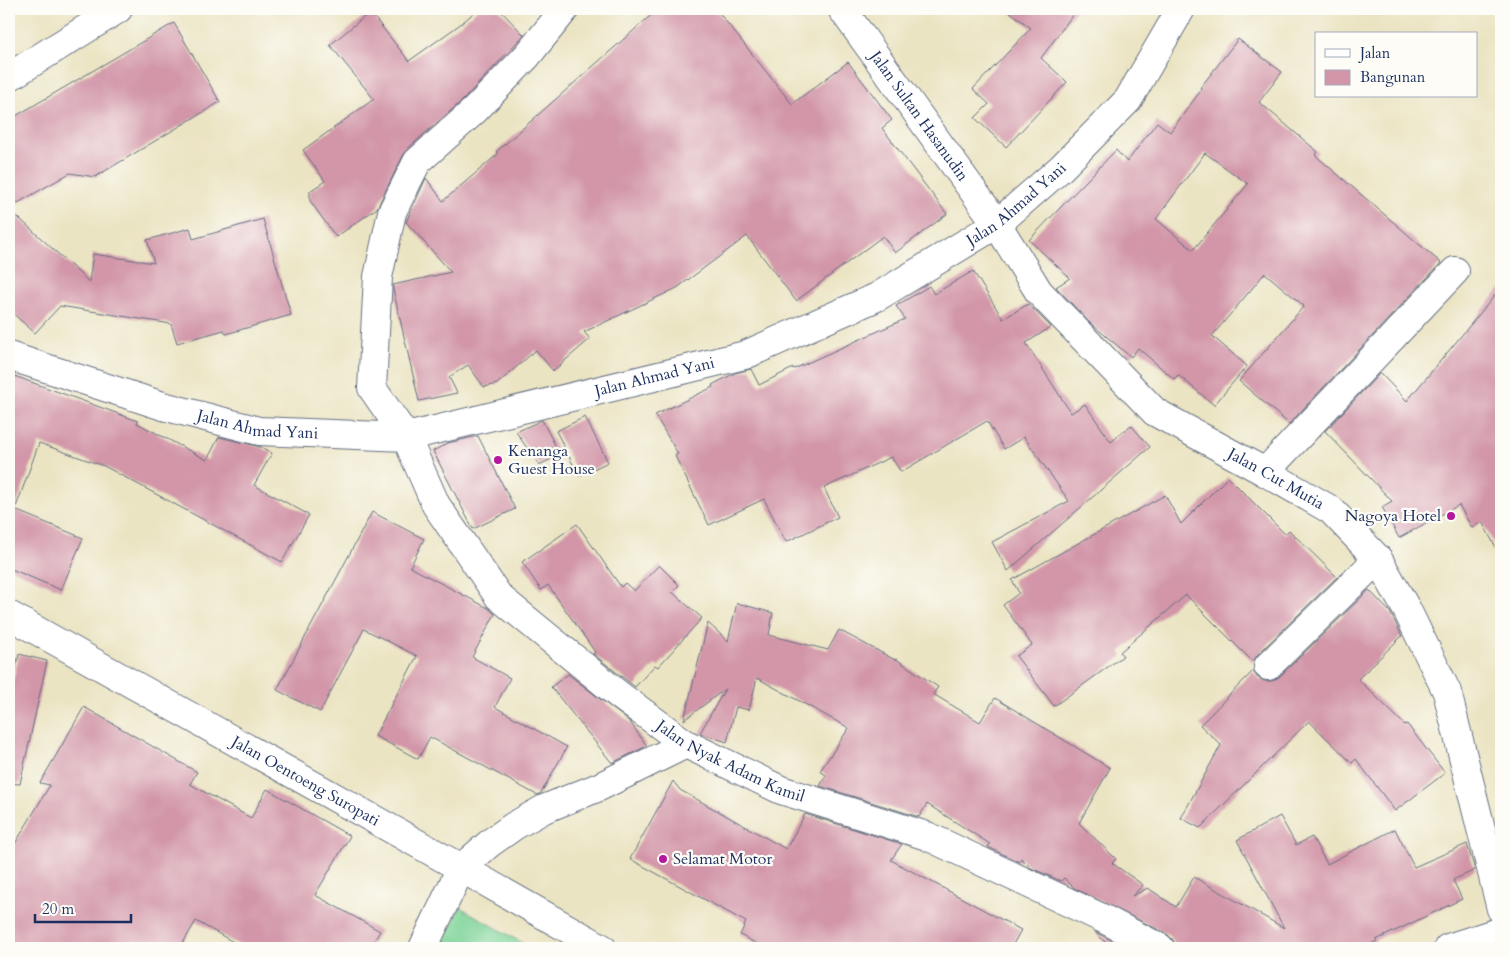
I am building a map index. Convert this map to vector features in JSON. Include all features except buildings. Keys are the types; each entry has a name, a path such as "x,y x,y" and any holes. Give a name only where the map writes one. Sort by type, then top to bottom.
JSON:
{"street":[{"path":"9,77 118,9"},
{"name":"Jalan Nyak Adam Kamil","path":"565,9 527,56 474,112 416,162 392,212 378,277 372,388 406,437 436,505 499,597 619,695 686,744 781,790 927,836 1104,919 1160,948"},
{"name":"Jalan Sultan Hasanudin","path":"842,9 997,224"},
{"name":"Jalan Ahmad Yani","path":"9,356 163,406 259,430 406,437 745,356 877,298 997,224 1061,168 1128,100 1182,9"},
{"name":"Jalan Cut Mutia","path":"997,224 1039,292 1155,412 1330,510 1378,559 1407,610 1447,692 1501,909"},
{"path":"1265,472 1455,272"},
{"path":"1268,666 1378,559"},
{"name":"Jalan Oentoeng Suropati","path":"9,615 602,948"},
{"path":"423,948 461,868 514,826 536,813 599,787 686,744"},
{"path":"1448,948 1501,931"}],"green space":[{"path":"460,907 531,948 441,948"}],"place":[{"name":"Kenanga Guest House","path":"498,460"},
{"name":"Nagoya Hotel","path":"1451,516"},
{"name":"Selamat Motor","path":"663,859"}]}
